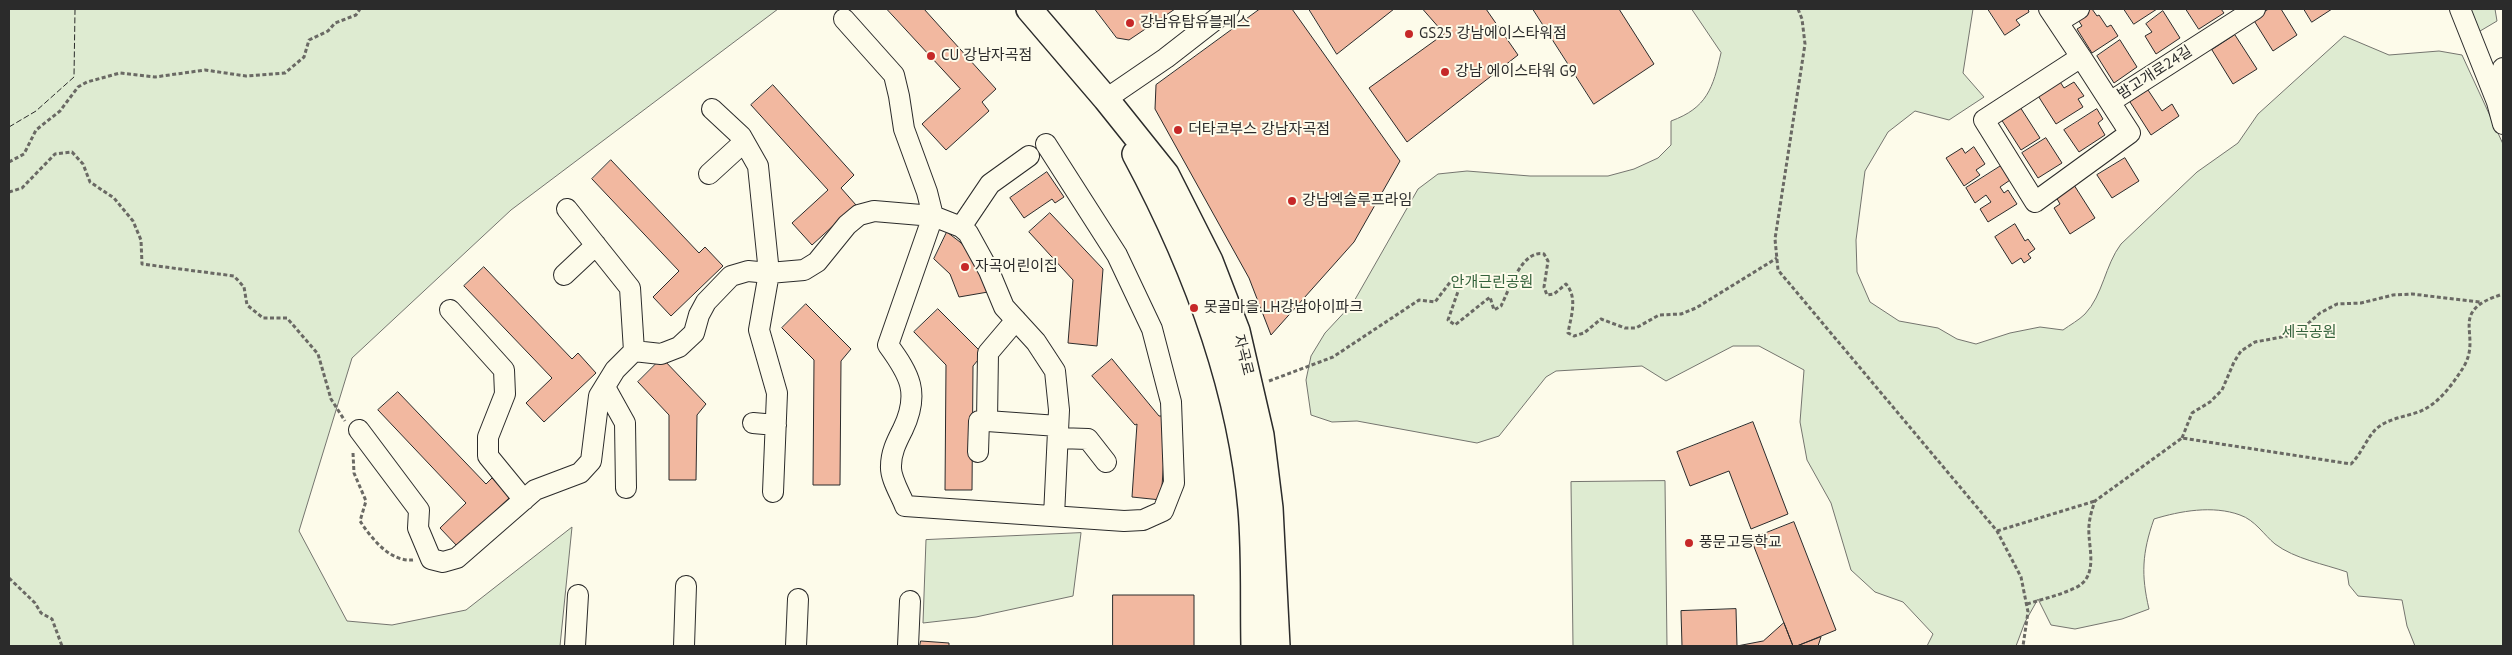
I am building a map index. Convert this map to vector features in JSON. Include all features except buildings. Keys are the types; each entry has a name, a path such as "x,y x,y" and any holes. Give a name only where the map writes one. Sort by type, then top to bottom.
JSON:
{"main road":[{"name":"자곡로","path":"1029,9 1106,99 1166,174 1210,261 1237,331 1261,435 1270,508 1276,646"},
{"name":"자곡로","path":"1106,99 1153,188 1208,314 1226,373 1240,437 1251,510 1254,646"}],"street":[{"path":"1106,99 1166,58 1230,9"},
{"path":"2079,9 2053,16 2110,102"},
{"name":"밤고개로24길","path":"2081,57 1984,120 2035,202 2130,133 2110,102 2255,9"},
{"path":"2460,9 2497,102 2503,124"},
{"path":"844,19 894,75 904,129 927,192 933,216 888,345 904,367 913,392 910,413 893,448 890,468 905,506 1143,520 1163,511 1174,484 1171,402 1152,328 1117,255 1046,144"},
{"path":"2497,102 2503,68"},
{"path":"712,110 741,136 758,166 769,274 760,330 777,393 773,492"},
{"path":"709,174 744,142"},
{"path":"961,227 990,184 1029,156"},
{"path":"353,434 419,510 418,528 431,559 443,562 457,558 535,490 580,473 591,461 599,396 615,370 634,351 630,288 567,209"},
{"path":"634,351 661,354 679,347 694,333 699,315 706,302 731,276 748,271 769,274 804,270 817,262 847,224 859,215 874,211 933,216 961,227 968,233 989,271 1004,307 1036,342 1055,371 1059,410 1054,516"},
{"path":"564,275 596,245"},
{"path":"450,310 504,370 505,394 488,438 488,456 524,500"},
{"path":"987,421 988,353 1016,320"},
{"path":"605,387 625,423 626,488"},
{"path":"978,452 979,420 1058,432 1088,439 1106,462"},
{"path":"753,423 776,425"},
{"path":"684,646 686,586"},
{"path":"575,646 578,595"},
{"path":"796,646 798,599"},
{"path":"908,646 910,601"}],"path":[{"path":"9,162 24,154 36,130 60,111 78,87 87,82 120,73 155,77 205,70 246,76 285,73 304,57 309,40 328,31 335,23 356,15 360,9"},
{"path":"1798,9 1802,19 1806,44 1774,239 1778,270 1997,531 2021,577 2028,612 2023,646"},
{"path":"9,192 22,188 55,154 72,152 83,164 90,182 114,198 134,221 141,240 142,264 234,276 244,287 247,305 263,318 287,318 318,354 331,399 353,434 354,473 366,501 360,521 374,542 404,561 431,559"},
{"path":"1251,388 1333,357 1419,300 1435,302 1454,277 1462,280 1448,320 1455,325 1490,297 1494,310 1501,306 1528,256 1536,252 1544,254 1548,260 1544,287 1547,295 1554,294 1566,284 1571,290 1574,300 1568,333 1574,336 1584,333 1602,319 1626,328 1636,328 1659,315 1681,314 1696,308 1777,258"},
{"path":"1997,531 2096,501 2182,438 2192,413 2210,402 2222,390 2241,351 2255,342 2287,336 2303,328 2320,313 2337,304 2361,303 2393,295 2412,294 2480,302 2503,294"},
{"path":"2182,438 2351,464 2376,429 2394,418 2420,411 2433,404 2452,385 2464,366 2469,352 2469,326 2472,312 2480,302"},
{"path":"2027,604 2077,588 2088,577 2092,561 2089,534 2091,513 2096,501"},
{"path":"9,578 35,603 41,613 52,619 62,646"}],"green space":[{"path":"9,9 778,9 511,210 352,358 299,531 347,621 392,625 466,610 572,527 560,646 9,646"},
{"name":"세곡공원","path":"1692,9 1973,9 1963,73 1984,97 1949,120 1915,111 1888,132 1865,171 1856,240 1857,272 1870,302 1899,321 1938,328 1957,339 1976,344 2010,333 2040,327 2063,330 2083,316 2096,298 2111,261 2121,244 2197,172 2238,143 2258,114 2344,36 2389,55 2439,51 2462,55 2503,144 2503,646 2415,646 2407,626 2402,600 2358,596 2349,585 2347,572 2291,554 2275,544 2245,517 2219,510 2197,510 2154,519 2147,543 2144,564 2149,609 2122,619 2075,629 2051,625 2038,599 2025,622 2016,646 1927,646 1933,634 1903,602 1875,592 1851,570 1831,503 1807,460 1800,422 1804,370 1759,346 1733,346 1666,381 1642,366 1556,371 1546,377 1499,436 1477,443 1357,421 1332,422 1311,415 1306,380 1311,356 1325,333 1353,303 1418,189 1438,174 1467,171 1530,176 1608,176 1634,169 1658,158 1671,145 1671,121 1693,110 1701,103 1715,77 1721,53"},
{"path":"2456,9 2495,9 2497,21 2465,40"},
{"path":"1665,481 1667,646 1573,646 1571,482"},
{"path":"1081,533 1073,596 976,617 923,623 926,540"}],"fence":[{"path":"9,127 36,111 74,77 75,10"}],"place":[{"name":"강남유탑유블레스","path":"1130,23"},
{"name":"GS25 강남에이스타워점","path":"1409,34"},
{"name":"CU 강남자곡점","path":"931,56"},
{"name":"강남 에이스타워 G9","path":"1445,72"},
{"name":"더타코부스 강남자곡점","path":"1178,130"},
{"name":"강남엑슬루프라임","path":"1292,201"},
{"name":"자곡어린이집","path":"965,267"},
{"name":"못골마을.LH강남아이파크","path":"1194,308"},
{"name":"풍문고등학교","path":"1689,543"}],"park label":[{"name":"안개근린공원","path":"1492,283"}]}
